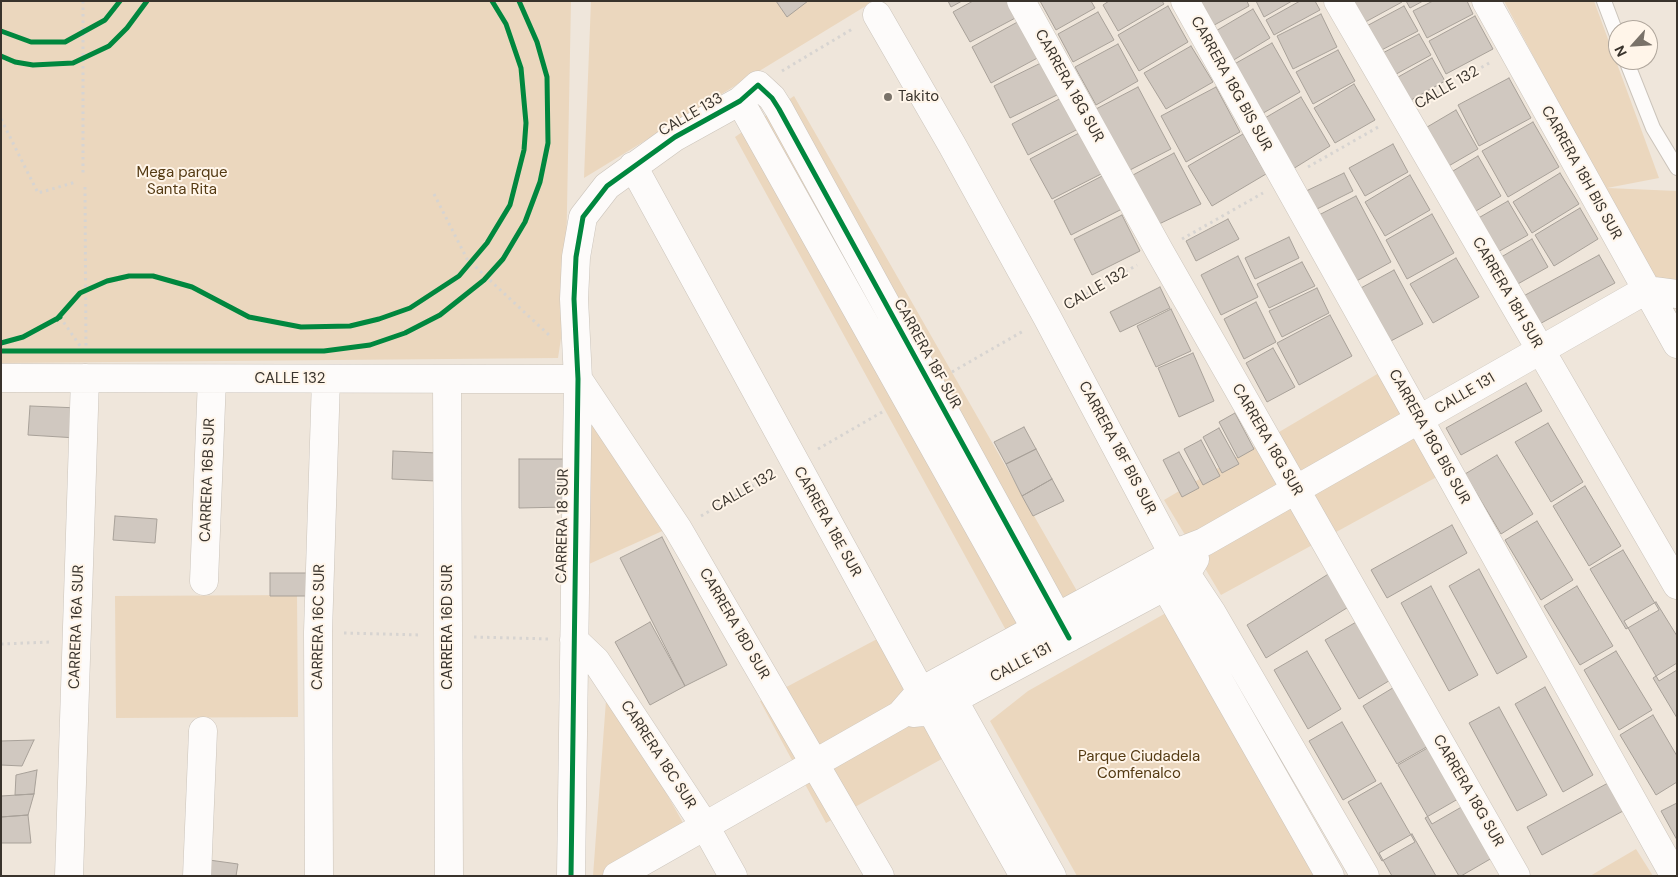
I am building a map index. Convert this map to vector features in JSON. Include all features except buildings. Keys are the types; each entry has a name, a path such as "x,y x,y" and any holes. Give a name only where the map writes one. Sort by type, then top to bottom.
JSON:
{"street":[{"name":"CARRERA 18G SUR","path":"1022,1 1160,252 1516,876"},
{"name":"CARRERA 18G BIS SUR","path":"1185,1 1672,873"},
{"name":"CARRERA 18H SUR","path":"1338,1 1677,586"},
{"name":"CARRERA 18H BIS SUR","path":"1486,1 1677,344"},
{"name":"CARRERA 18F BIS SUR","path":"877,15 952,145 1047,317 1170,570 1330,876"},
{"name":"CALLE 133","path":"607,186 675,137 749,93"},
{"name":"CARRERA 18F SUR","path":"749,93 772,98 779,109 930,384 1052,633"},
{"path":"749,93 906,398 1052,633"},
{"name":"CARRERA 18E SUR","path":"633,166 794,462 937,695 1052,876"},
{"name":"CARRERA 18 SUR","path":"571,876 578,370 574,299 576,257 583,217 607,186"},
{"path":"1646,290 1677,294"},
{"name":"CALLE 131","path":"616,876 900,715 1170,570 1204,542 1646,290"},
{"name":"CALLE 132","path":"1,378 447,379 578,370"},
{"name":"CARRERA 18D SUR","path":"578,370 678,529 880,876"},
{"name":"CARRERA 16A SUR","path":"70,876 85,378"},
{"name":"CARRERA 16B SUR","path":"204,581 212,379"},
{"name":"CARRERA 16C SUR","path":"319,876 318,632 326,379"},
{"name":"CARRERA 16D SUR","path":"447,379 449,876"},
{"name":"CARRERA 18F BIS SUR","path":"1170,570 1212,613 1365,876"},
{"name":"CARRERA 18C SUR","path":"574,640 596,661 705,826 733,876"},
{"name":"CARRERA 18E SUR","path":"937,695 1024,876"},
{"path":"197,876 204,731"}],"lane":[{"path":"1604,1 1611,20"},
{"path":"1630,70 1653,128 1677,168"}],"path":[{"path":"83,1 83,34 80,60 83,174"},
{"path":"749,93 877,15"},
{"path":"75,38 90,30"},
{"path":"80,60 92,55"},
{"path":"1,119 38,193 76,182"},
{"path":"61,315 86,354 83,292 85,186"},
{"path":"434,194 467,259 578,370"},
{"path":"464,270 474,259"},
{"path":"484,277 492,271"},
{"path":"83,292 93,288"},
{"path":"77,350 92,350"},
{"path":"1,644 77,642"}],"green space":[{"name":"Mega parque Santa Rita","path":"1,1 571,1 565,312 558,358 1,363"},
{"path":"591,1 874,1 584,178"},
{"path":"1504,1 1594,1 1608,39 1608,70 1619,70 1659,178 1607,188 1677,191 1677,281 1651,278"},
{"path":"794,96 1085,605 1013,643 735,137"},
{"path":"1384,370 1444,473 1221,595 1164,500"},
{"path":"580,397 669,528 578,569"},
{"path":"297,595 298,717 116,718 115,596"},
{"name":"Parque Ciudadela Comfenalco","path":"1173,609 1325,876 1077,876 990,721 1028,691"},
{"path":"879,638 949,755 826,823 760,701"},
{"path":"607,687 687,830 603,876 593,876"},
{"path":"1636,849 1653,876 1590,876"}],"cycle path":[{"path":"1,31 31,42 65,42 105,20 120,1"},
{"path":"1,56 15,62 33,65 73,63 109,46 127,28 147,1"},
{"path":"57,319 80,293 107,281 129,276 153,276 192,287 249,317 301,327 350,326 379,319 410,308 459,276 487,243 510,205 524,150 526,123 521,68 506,24 492,1"},
{"path":"1,351 324,351 370,345 405,333 440,315 484,280 503,259 525,222 540,182 548,143 547,77 537,42 519,1"},
{"path":"571,876 578,379 574,299 576,257 583,217 607,186 675,137 740,101 758,85 772,98 779,109 1069,638"},
{"path":"1,343 23,337 60,317"}],"place":[{"name":"Takito","path":"888,97"}]}
